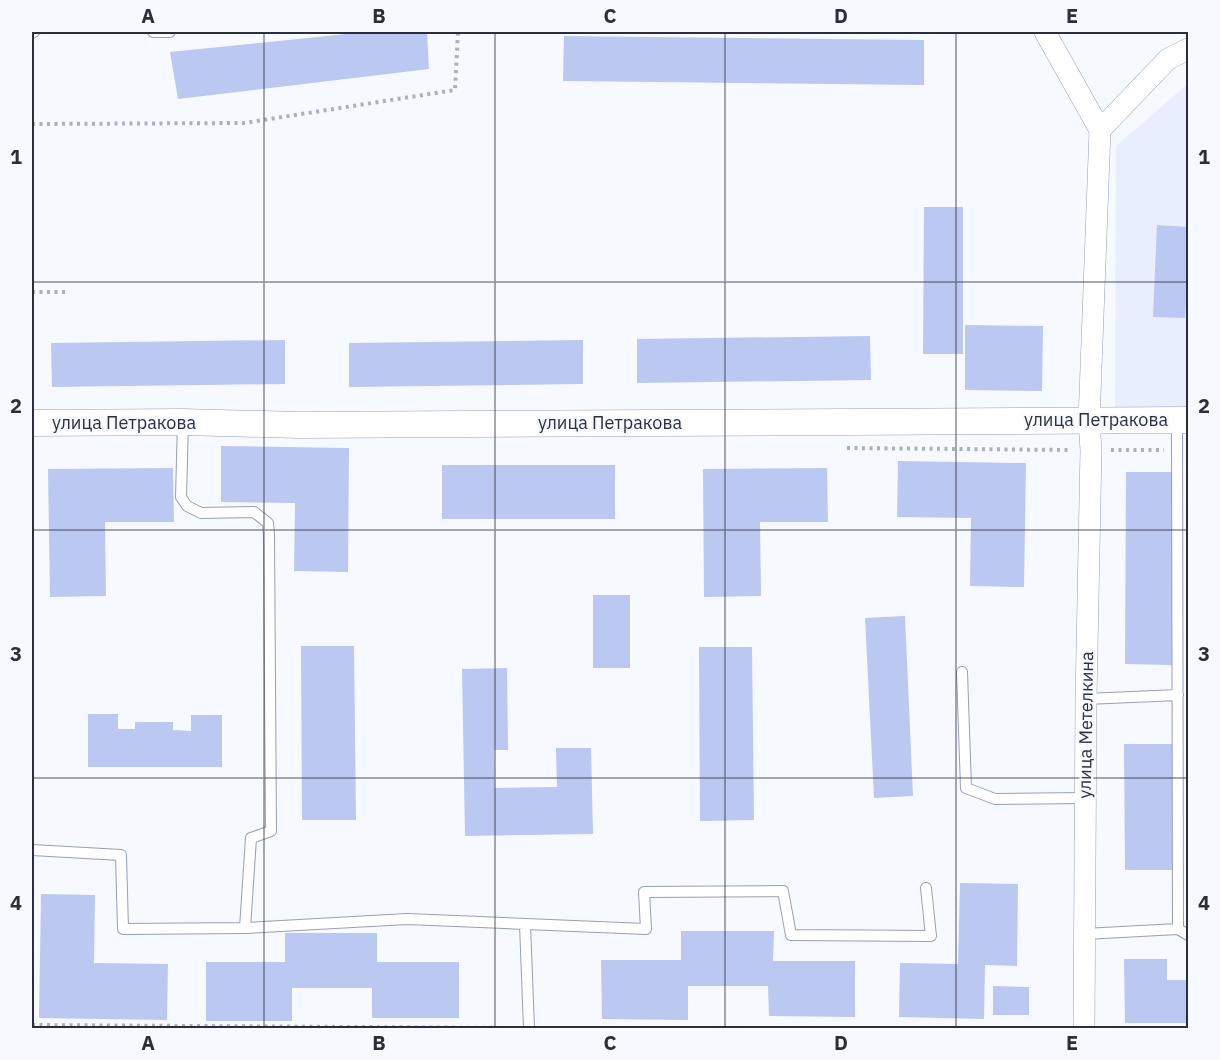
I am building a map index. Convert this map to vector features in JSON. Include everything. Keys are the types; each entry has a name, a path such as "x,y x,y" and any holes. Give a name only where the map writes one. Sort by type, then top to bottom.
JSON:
{"street":[{"path":"1045,32 1100,130 1168,59 1188,49"},
{"name":"улица Метелкина","path":"1084,1029 1086,699 1091,450 1089,421 1100,130"},
{"name":"улица Петракова","path":"32,423 183,422 311,425 1183,420"}],"lane":[{"path":"153,32 170,32"},
{"path":"1084,934 1183,932 1178,695 1183,528 1177,450 1183,420"},
{"path":"183,422 181,497 187,506 201,513 254,512 268,523 271,831 251,838 245,928"},
{"path":"962,672 966,789 995,799 1085,798"},
{"path":"1086,699 1178,695"},
{"path":"32,850 121,855 123,929 245,928 407,919 646,929 644,892 783,891 791,935 932,936 926,888"},
{"path":"525,924 528,1028"}],"path":[{"path":"32,124 244,123 455,90 458,32"},
{"path":"32,292 65,292"},
{"path":"1110,450 1177,450"},
{"path":"32,1025 695,1029"}],"shaded area":[{"path":"1188,84 1188,407 1115,407 1116,146"}],"building":[{"path":"366,32 427,32 429,69 178,99 170,52"},
{"path":"564,36 924,40 924,85 563,81"},
{"path":"924,207 963,207 963,354 923,354"},
{"path":"1157,225 1188,227 1188,302 1186,302 1185,318 1153,317"},
{"path":"965,325 1043,326 1042,391 965,390"},
{"path":"870,336 871,380 637,383 637,339"},
{"path":"285,340 285,384 52,387 51,343"},
{"path":"583,340 583,384 349,387 349,343"},
{"path":"221,446 349,448 348,572 294,571 295,503 221,502"},
{"path":"898,461 1026,463 1024,587 970,586 971,518 897,517"},
{"path":"442,465 615,465 615,519 442,519"},
{"path":"173,468 174,522 105,522 106,596 50,597 48,469"},
{"path":"827,468 828,522 760,522 761,596 704,597 703,469"},
{"path":"1126,472 1174,472 1173,665 1125,664"},
{"path":"593,595 630,595 630,668 593,668"},
{"path":"905,616 913,796 874,798 865,618"},
{"path":"301,646 354,646 356,820 302,820"},
{"path":"699,647 752,647 754,820 700,821"},
{"path":"507,668 508,750 494,750 495,788 557,787 556,748 591,748 593,834 465,836 462,669"},
{"path":"88,714 118,714 118,729 135,729 135,722 173,722 173,730 191,731 191,715 222,715 222,767 88,767"},
{"path":"1124,744 1173,744 1173,870 1125,870"},
{"path":"960,883 1018,884 1017,966 985,965 984,1019 899,1017 900,963 958,964"},
{"path":"41,894 95,895 94,963 168,964 167,1020 39,1018"},
{"path":"681,931 774,931 773,961 855,961 855,1017 769,1016 768,986 688,986 688,1020 602,1019 601,960 681,960"},
{"path":"285,933 377,933 377,962 459,962 459,1018 372,1018 372,988 292,988 292,1021 206,1021 206,962 285,962"},
{"path":"1124,959 1167,959 1167,980 1188,980 1188,1023 1125,1023"},
{"path":"993,986 1029,987 1029,1015 993,1015"}]}
